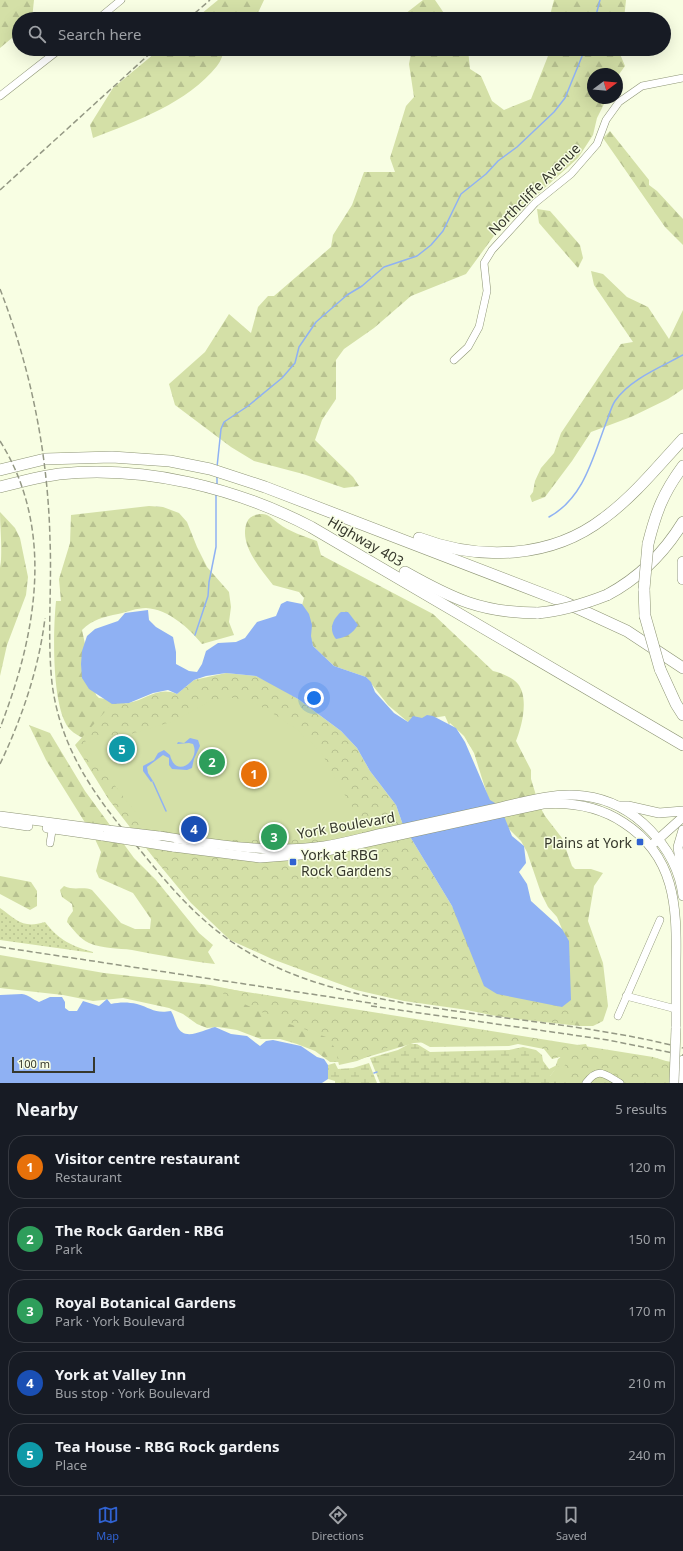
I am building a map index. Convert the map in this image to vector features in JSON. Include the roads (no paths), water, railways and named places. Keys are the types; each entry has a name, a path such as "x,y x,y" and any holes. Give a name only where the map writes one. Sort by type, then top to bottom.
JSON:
{"highway":[{"path":"265,486 332,506 451,548 484,553 518,552 563,541 604,519 642,483 683,439"},
{"name":"Highway 403","path":"0,470 45,459 112,457 170,461 210,469 265,486 594,615 627,631 683,668"},
{"path":"683,466 663,497 651,529 648,544 644,589 645,616 660,669 676,704 683,715"},
{"name":"Highway 403","path":"0,487 60,474 131,473 173,479 215,489 265,506 311,527 683,745"},
{"path":"311,527 338,536 446,595 483,608 517,613 538,613 555,612 575,606 606,595 623,586 648,566 665,549 683,522"},
{"path":"683,562 683,579"}],"main road":[{"name":"York Boulevard","path":"0,816 53,826 106,833 173,847 260,858 313,854 543,801 585,796 618,806 635,817 659,839 673,862 682,892"},
{"name":"York Boulevard","path":"543,801 570,804 598,810 618,819 633,828 650,846 662,864 672,889 677,930 674,1083"},
{"path":"618,806 628,806 659,813 683,811"},
{"path":"650,846 683,817"},
{"name":"York Boulevard","path":"0,822 53,826"},
{"path":"682,892 678,847 683,830"},
{"name":"York Boulevard","path":"106,833 159,836 266,850 324,846 369,840"},
{"path":"682,1083 683,1060"}],"street":[{"path":"106,12 121,0"},
{"path":"0,96 51,56"},
{"name":"Northcliffe Avenue","path":"454,360 468,347 479,327 487,291 484,263 492,250 535,203 571,174 597,144 606,120 619,102 642,86 683,78"},
{"path":"50,843 53,826"},
{"path":"618,1016 660,920"},
{"path":"626,996 676,1009"},
{"path":"586,1083 591,1076 598,1073 604,1073 620,1083"}],"water":[{"path":"287,601 302,604 309,614 312,625 311,636 313,646 334,666 366,677 371,682 375,692 394,713 408,722 413,716 422,718 427,715 433,716 456,728 465,742 490,800 500,806 512,836 524,846 526,863 519,872 527,884 531,901 562,929 569,941 571,1000 562,1007 497,994 484,986 452,906 403,825 396,805 370,771 357,748 341,731 298,699 256,676 226,673 206,676 194,680 177,694 168,690 153,693 129,703 112,704 89,689 82,678 82,651 87,636 95,629 118,621 125,613 148,610 149,620 156,627 173,637 176,652 176,664 189,671 197,672 202,664 206,651 218,643 236,642 245,638 257,622 276,616 281,604"},
{"path":"341,612 348,612 358,625 349,635 336,639 332,632 332,624"},
{"path":"190,738 198,740 200,746 192,768 187,770 172,769 169,765 169,758 163,755 147,767 148,773 153,781 151,782 143,771 143,766 154,760 158,753 164,750 170,755 173,762 177,766 182,767 187,765 194,756 195,750 193,744 177,744 178,742 184,743"},
{"path":"22,994 39,1002 50,997 62,997 65,1002 65,1008 69,1011 77,1011 83,1001 99,1006 107,999 111,1004 124,1002 134,1003 161,1012 171,1011 177,1026 180,1031 184,1033 194,1034 215,1027 231,1034 247,1036 260,1046 266,1041 273,1040 301,1046 317,1057 324,1059 328,1065 328,1079 322,1083 0,1083 0,995"}],"waterway":[{"path":"597,12 600,0"},
{"path":"217,467 221,429 224,422 248,406 282,378 295,363 299,347 316,322 347,295 362,286 384,267 417,256 431,245 443,231 461,194 486,174 498,161 517,147 554,112 565,98 582,56"},
{"path":"549,517 561,509 571,499 586,476 612,406 621,393 646,374 683,355"},
{"path":"217,476 217,485"},
{"path":"195,635 208,596 209,582 216,547 216,494"},
{"path":"153,782 166,811"}],"railway":[{"path":"196,12 210,0"},
{"path":"0,190 147,56"},
{"path":"0,289 21,350 29,381 36,412 46,476 49,508 50,648 52,683 56,707 71,750 94,790 121,827 169,885 205,921 232,942 279,968 330,987 408,1004 560,1025 622,1035 683,1048"},
{"path":"0,441 18,475 29,510 34,547 34,583 31,620 13,693 0,728"},
{"path":"0,764 22,711 34,674 39,655 45,618"},
{"path":"0,947 377,1004"},
{"path":"371,1006 608,1040 683,1055"}],"place":[{"name":"Tea House - RBG Rock gardens","path":"122,749"},
{"name":"The Rock Garden - RBG","path":"212,762"},
{"name":"Visitor centre restaurant","path":"254,774"},
{"name":"York at Valley Inn","path":"194,829"},
{"name":"Royal Botanical Gardens","path":"274,837"},
{"name":"Plains at York","path":"640,842"},
{"name":"York at RBG Rock Gardens","path":"293,862"}]}
